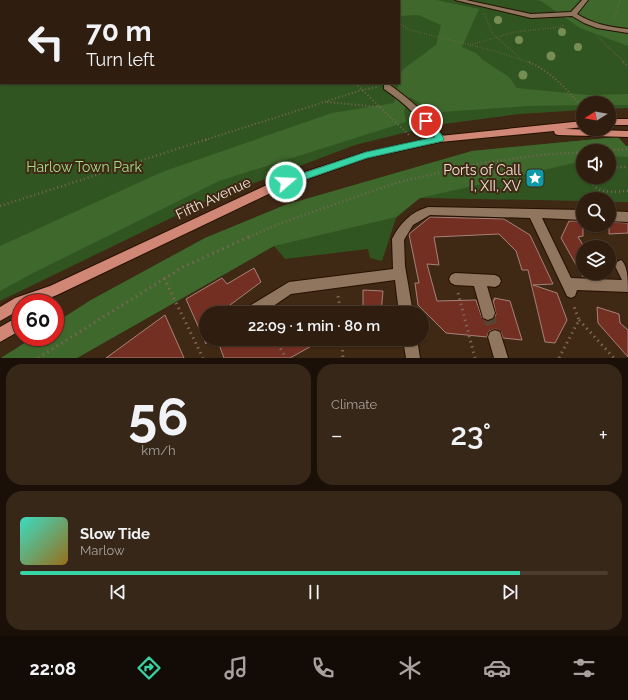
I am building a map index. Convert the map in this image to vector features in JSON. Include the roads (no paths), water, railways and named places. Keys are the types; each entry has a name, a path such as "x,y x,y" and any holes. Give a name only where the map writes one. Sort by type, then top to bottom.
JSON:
{"main road":[{"path":"616,122 628,122"},
{"name":"Fifth Avenue","path":"0,314 20,303 53,291 275,186 366,155 440,139 576,125"},
{"name":"Fifth Avenue","path":"535,130 628,134"},
{"name":"Fifth Avenue","path":"50,294 53,291"},
{"path":"0,335 12,328"}],"street":[{"path":"458,0 531,16 573,14 585,0"},
{"path":"573,14 584,22 609,30 628,31"},
{"path":"387,87 400,95 426,121 440,139"},
{"path":"405,306 400,274 398,239 409,222 428,211 576,215"},
{"path":"534,214 569,288 628,286"},
{"path":"616,216 628,217"},
{"path":"621,266 628,278"},
{"path":"262,306 289,288 400,274"},
{"path":"455,279 495,281"},
{"path":"479,280 488,313"},
{"path":"495,337 501,358"},
{"path":"411,346 413,358"}],"tunnel":[{"path":"488,313 495,337"}],"place":[{"name":"Ports of Call I, XII, XV","path":"535,178"}],"park label":[{"name":"Harlow Town Park","path":"84,167"}]}
